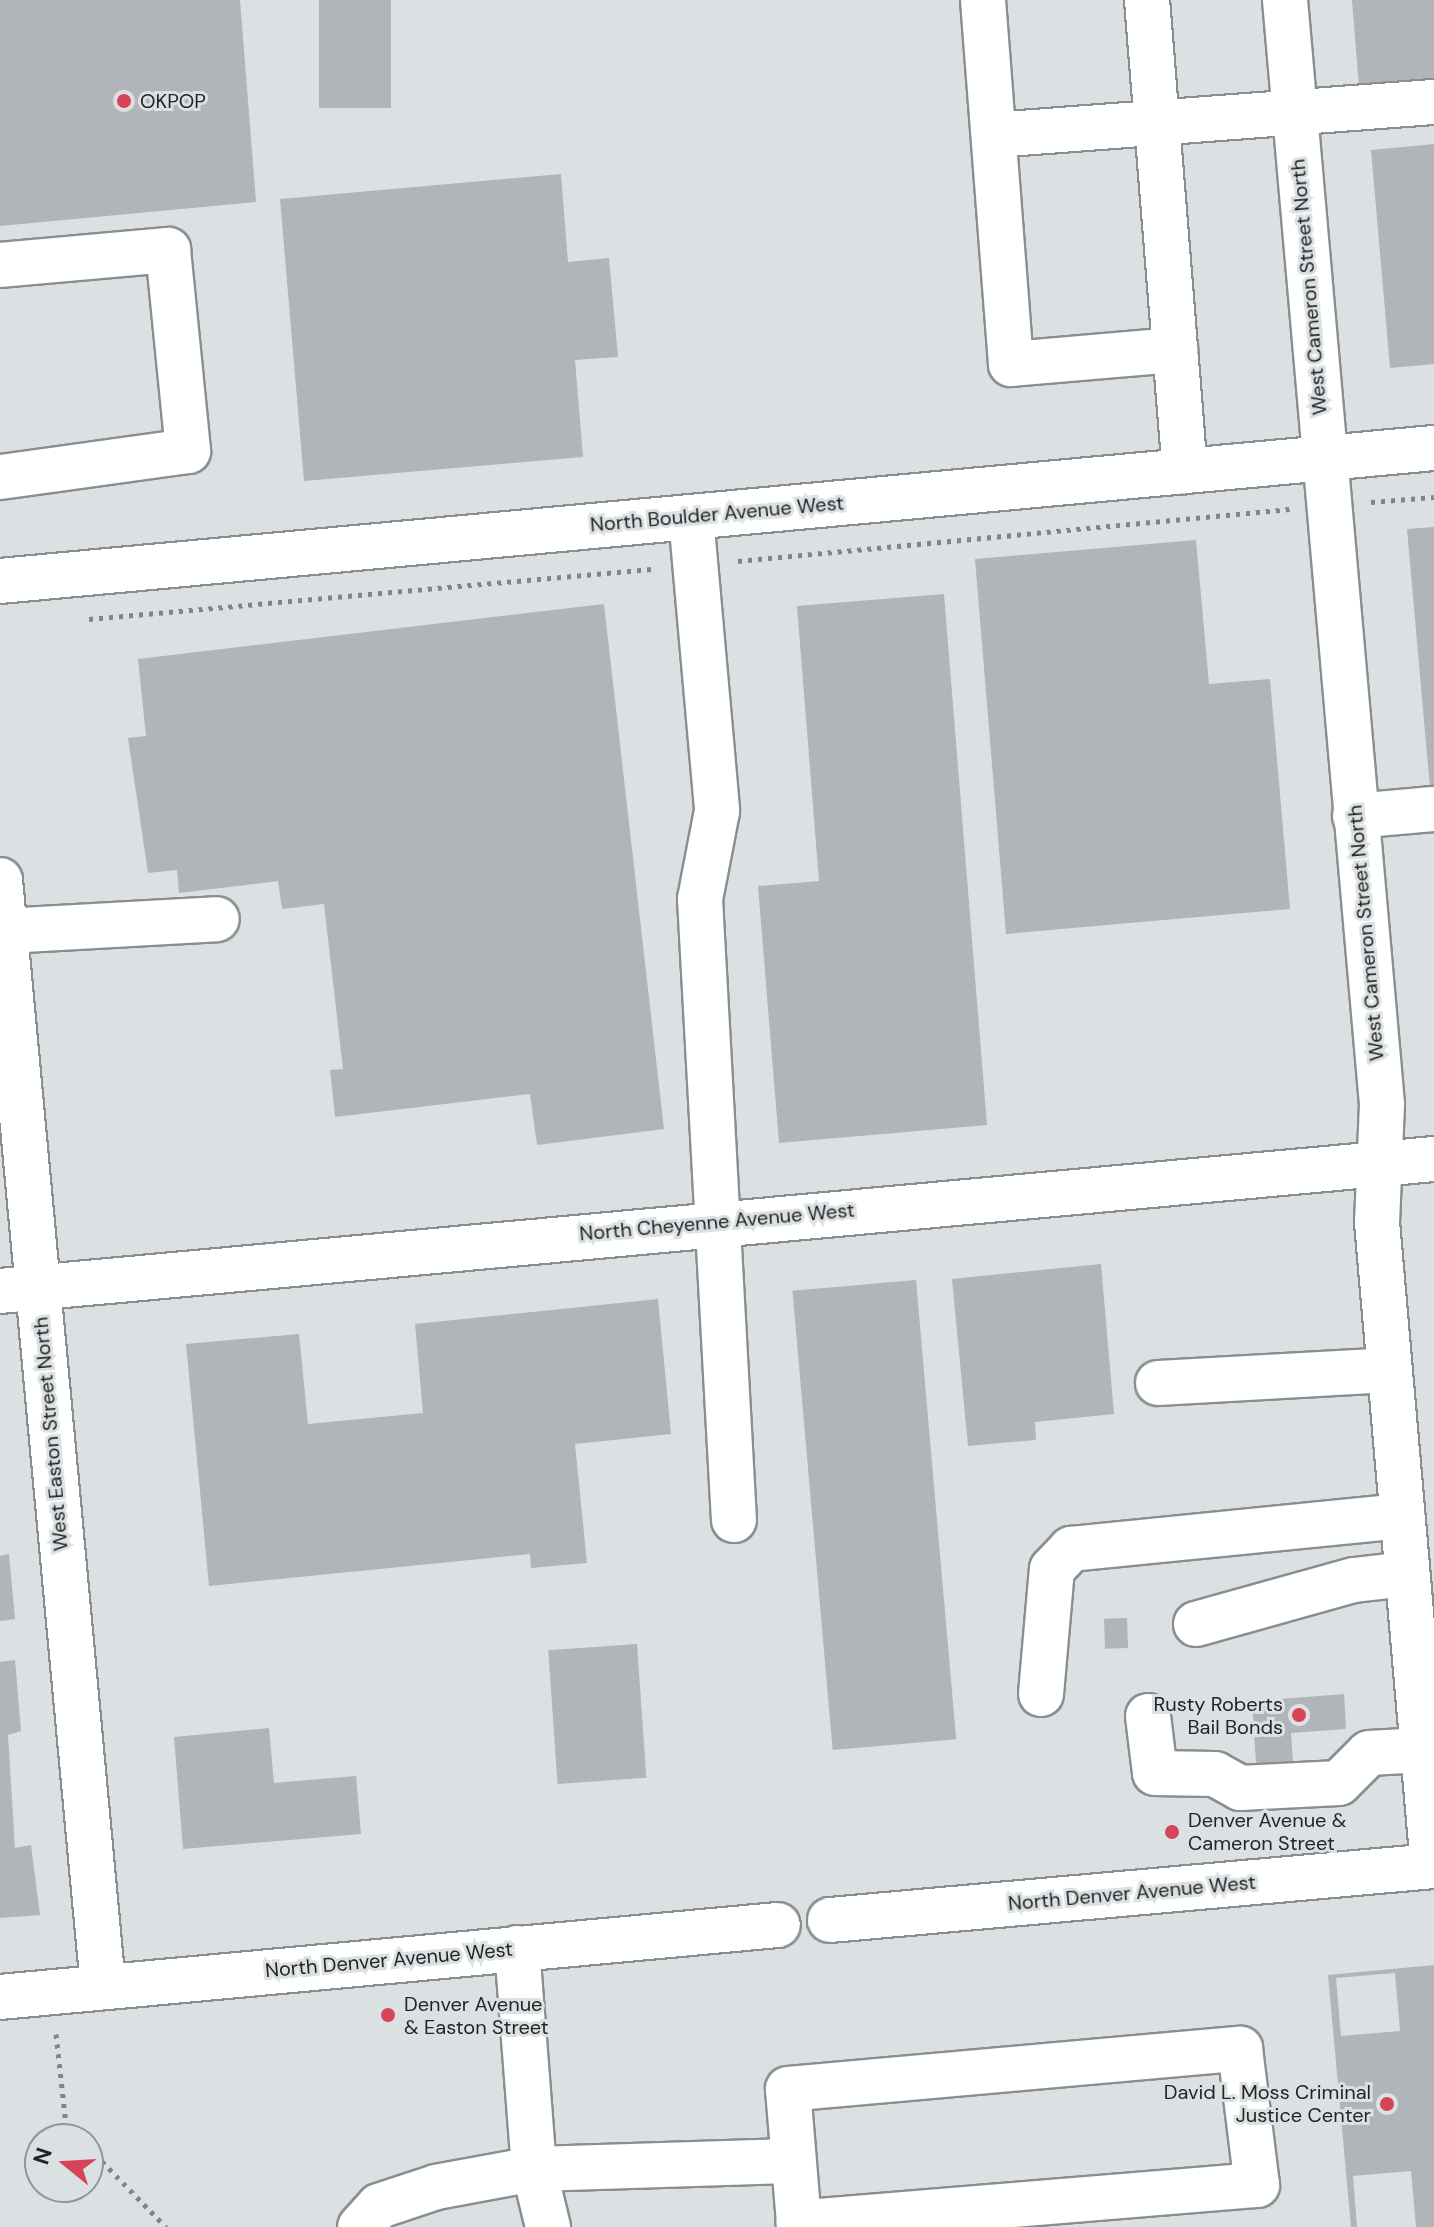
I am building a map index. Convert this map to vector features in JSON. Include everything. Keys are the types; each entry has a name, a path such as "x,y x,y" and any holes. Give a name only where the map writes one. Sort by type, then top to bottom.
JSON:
{"street":[{"path":"983,0 1011,364 1175,350"},
{"path":"1147,0 1185,471"},
{"name":"West Cameron Street North","path":"1285,0 1327,506 1382,1104 1377,1222 1434,1866"},
{"path":"994,135 1434,102"},
{"path":"0,265 168,250 188,451 0,477"},
{"name":"North Boulder Avenue West","path":"0,581 1434,448"},
{"path":"691,517 717,811 700,899 715,1222 734,1520"},
{"path":"1355,816 1434,809"},
{"name":"West Easton Street North","path":"0,880 5,931 19,1290 103,1987"},
{"path":"5,931 217,919"},
{"name":"North Cheyenne Avenue West","path":"19,1290 715,1222 1434,1159"},
{"path":"1158,1383 1389,1370"},
{"path":"1041,1694 1052,1569 1071,1549 1402,1516"},
{"path":"1196,1624 1354,1580 1406,1574"},
{"path":"1148,1716 1155,1773 1215,1774 1240,1788 1339,1783 1369,1753 1423,1750"},
{"name":"North Denver Avenue West","path":"830,1920 1434,1866"},
{"name":"North Denver Avenue West","path":"0,1997 778,1925"},
{"path":"517,1948 534,2169 548,2227"},
{"path":"1240,2049 1257,2185 799,2223 791,2161 788,2089 1240,2049"},
{"path":"360,2227 379,2206 436,2187 534,2169 791,2161"}],"path":[{"path":"1327,506 1434,497"},
{"path":"57,2050 66,2123"},
{"path":"104,2163 166,2227"}],"building":[{"name":"OKPOP","path":"0,0 240,0 256,202 0,226"},
{"path":"319,0 391,0 391,108 319,108"},
{"path":"1352,0 1434,0 1434,79 1359,87"},
{"path":"1434,144 1434,364 1390,368 1371,150"},
{"path":"561,174 568,262 609,258 618,357 575,360 583,457 304,481 280,199"},
{"path":"1434,527 1434,788 1430,788 1407,529"},
{"path":"1196,540 1209,684 1270,679 1290,909 1006,934 975,559"},
{"path":"944,594 987,1125 779,1143 758,886 819,881 797,606"},
{"path":"604,604 664,1129 537,1145 530,1094 335,1117 330,1070 343,1069 324,904 282,909 278,881 179,893 177,870 148,873 128,738 146,736 138,659"},
{"path":"1101,1264 1114,1414 1035,1422 1036,1440 968,1446 952,1279"},
{"path":"916,1280 956,1739 833,1750 792,1291"},
{"path":"658,1299 671,1434 575,1444 587,1563 531,1568 530,1554 209,1586 186,1344 299,1334 308,1424 423,1413 415,1324"},
{"path":"9,1554 15,1619 0,1621 0,1556"},
{"path":"1127,1618 1128,1648 1105,1649 1104,1619"},
{"path":"637,1644 646,1778 558,1784 548,1650"},
{"path":"15,1660 21,1731 8,1735 15,1848 31,1845 40,1915 0,1918 0,1662"},
{"name":"Rusty Roberts Bail Bonds","path":"1344,1694 1346,1729 1291,1733 1293,1761 1256,1764 1252,1701"},
{"path":"269,1728 274,1783 356,1776 361,1834 183,1849 174,1737"},
{"name":"David L. Moss Criminal Justice Center","path":"1434,1965 1434,2227 1416,2227 1411,2171 1353,2176 1357,2227 1351,2227 1328,1975","holes":["1395,1973 1400,2031 1341,2036 1336,1978"]}],"place":[{"name":"OKPOP","path":"124,101"},
{"name":"Rusty Roberts Bail Bonds","path":"1299,1715"},
{"name":"Denver Avenue & Cameron Street","path":"1172,1832"},
{"name":"Denver Avenue & Easton Street","path":"388,2015"},
{"name":"David L. Moss Criminal Justice Center","path":"1387,2104"}]}
